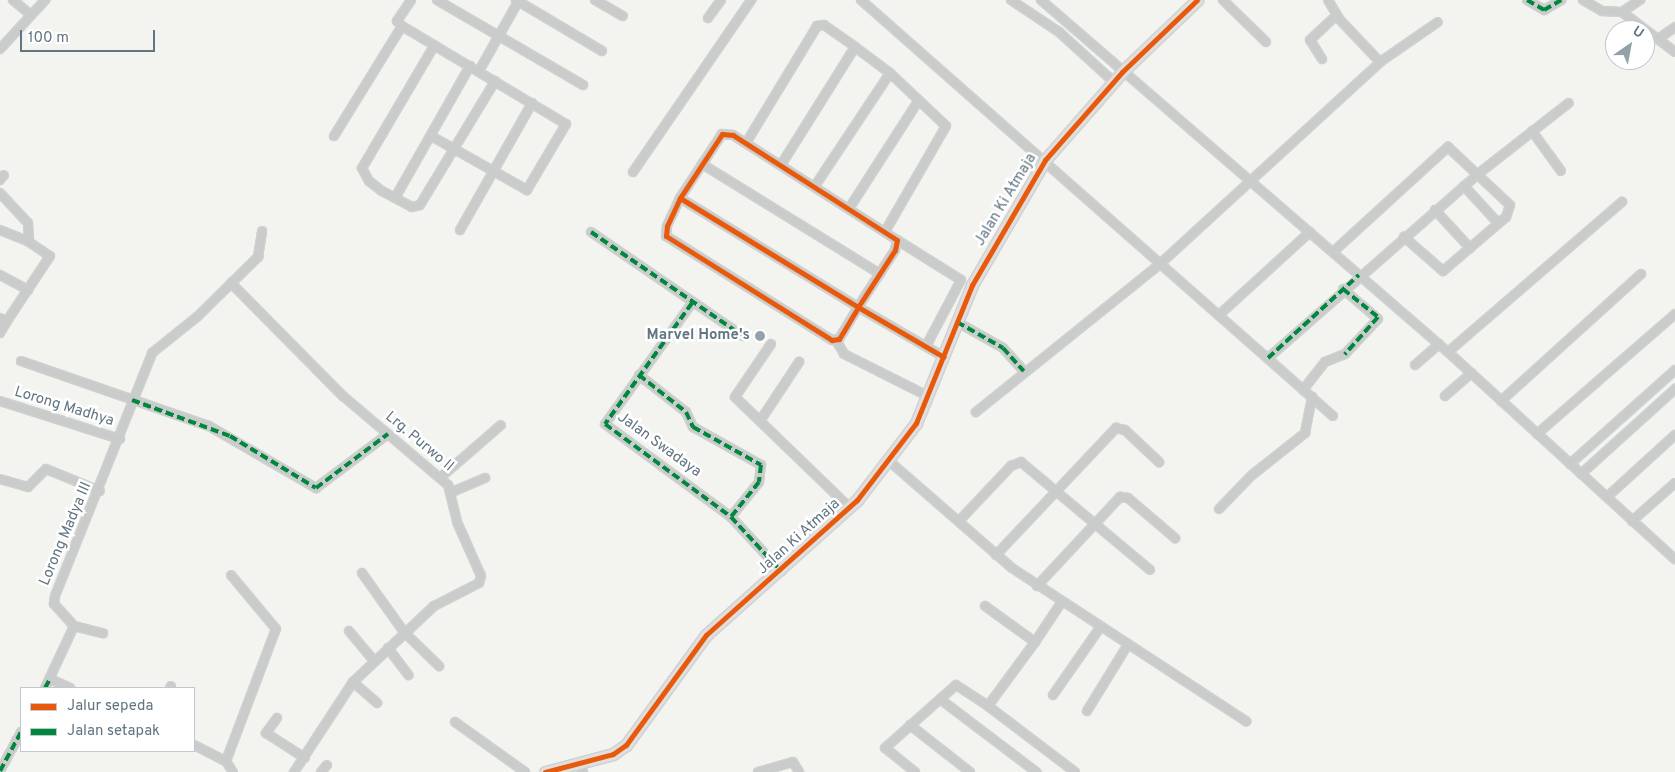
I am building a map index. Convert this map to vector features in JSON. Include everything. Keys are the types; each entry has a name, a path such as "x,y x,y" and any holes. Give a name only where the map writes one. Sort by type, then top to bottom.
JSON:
{"street":[{"path":"13,0 31,15"},
{"path":"0,49 45,0"},
{"path":"411,0 397,21 402,26 563,122 561,134 527,190 431,136"},
{"path":"437,0 583,85"},
{"path":"478,71 518,0 602,51"},
{"path":"595,0 623,16"},
{"path":"708,18 721,0"},
{"path":"633,172 751,0"},
{"path":"861,0 1333,416"},
{"path":"1011,0 1059,32 1118,77 1333,252 1357,277 1436,347 1448,352 1469,375 1501,401 1675,559"},
{"path":"1041,0 1118,77"},
{"name":"Jalan Ki Atmaja","path":"545,772 580,768 626,745 706,635 781,571 850,508 889,461 928,396 957,322 987,255 1044,160 1118,77 1197,0"},
{"path":"1223,0 1266,42"},
{"path":"1328,0 1336,16 1380,62"},
{"path":"1527,0 1544,10 1561,0"},
{"path":"1583,0 1602,11 1622,12 1675,52"},
{"path":"1622,12 1640,0"},
{"path":"1322,59 1310,40 1336,16"},
{"path":"976,412 1024,371 1161,263 1248,181 1380,62 1438,22"},
{"path":"746,143 817,26 824,25 890,73 944,120 946,128 886,230"},
{"path":"334,136 402,26"},
{"path":"1658,39 1675,27"},
{"path":"434,46 362,168 369,181 412,208 420,205 495,81"},
{"path":"781,165 855,47"},
{"path":"395,198 470,66"},
{"path":"815,186 890,73"},
{"path":"850,207 920,100"},
{"path":"460,230 532,103"},
{"path":"1268,358 1345,287 1435,210 1569,103"},
{"path":"1532,131 1561,171"},
{"path":"926,346 961,280 897,240 886,230 850,207 725,132 680,198 666,226 666,236 836,340 844,354 928,396"},
{"path":"1333,252 1446,148 1453,148 1510,205 1498,224 1443,271 1404,237"},
{"path":"702,164 880,274"},
{"path":"1464,186 1498,224"},
{"path":"0,193 28,224 29,242"},
{"path":"680,198 858,307 944,357"},
{"path":"1448,352 1622,202"},
{"path":"1435,210 1470,248"},
{"path":"0,230 29,242 50,256 28,290 4,319 0,333"},
{"name":"Lorong Madya III","path":"74,626 54,604 55,596 100,491 120,439 132,400 156,347 197,317 262,250 262,231"},
{"path":"591,232 692,303 743,336"},
{"path":"1219,315 1308,233"},
{"path":"836,340 880,274 897,240"},
{"path":"1501,401 1641,274"},
{"path":"0,275 28,290"},
{"name":"Lrg. Purwo II","path":"231,283 304,358 388,434 440,477 452,492 454,512 481,581 434,606 404,632 353,682 305,758 294,772"},
{"path":"1303,390 1325,362 1345,354 1378,319 1345,287"},
{"name":"Jalan Swadaya","path":"692,303 606,420 606,426 664,464 731,517 781,571"},
{"path":"1537,434 1675,314"},
{"path":"957,322 1003,348 1024,371"},
{"name":"Jalan Ki Atmaja","path":"771,344 735,397 850,508"},
{"path":"1418,363 1436,347"},
{"path":"21,361 230,436 316,488 388,434"},
{"path":"760,421 799,362"},
{"path":"1570,464 1675,370"},
{"path":"639,375 686,412 693,427 761,465 759,482 731,517"},
{"path":"1445,396 1469,375"},
{"path":"1582,474 1675,389"},
{"path":"1219,509 1252,474 1305,433 1312,397"},
{"name":"Lorong Madhya","path":"0,401 120,439"},
{"path":"440,477 501,425"},
{"path":"996,555 1059,492 1116,428 1125,430 1159,462"},
{"path":"1607,498 1675,435"},
{"path":"889,461 996,555 1037,586 1099,628 1246,721"},
{"path":"959,521 1018,462 1059,492 1095,525 1150,570"},
{"path":"0,480 28,487 46,469 100,491"},
{"path":"452,492 485,478"},
{"path":"1632,521 1675,483"},
{"path":"1037,586 1123,496 1175,538"},
{"path":"362,574 404,632 439,666"},
{"path":"226,761 276,629 231,576"},
{"path":"988,706 1061,603"},
{"path":"985,606 1035,642"},
{"path":"46,687 74,626 103,633"},
{"path":"1053,694 1099,628"},
{"path":"349,632 374,661"},
{"path":"1088,710 1127,646"},
{"path":"388,648 408,675"},
{"path":"50,679 68,687"},
{"path":"353,682 377,704"},
{"path":"915,772 885,748 956,685 988,706 1069,770"},
{"path":"940,699 1036,772"},
{"path":"277,718 266,733 305,758"},
{"path":"455,722 525,772"},
{"path":"910,725 970,772"},
{"path":"0,771 20,734"},
{"path":"195,746 226,761 233,772"},
{"path":"758,772 793,762 799,772"},
{"path":"321,772 326,764"}],"marked path":[{"path":"1527,0 1544,10 1561,0"},
{"path":"591,232 743,336"},
{"path":"1268,358 1359,275"},
{"path":"1343,289 1378,317 1345,354"},
{"path":"692,303 605,424 731,517 781,571"},
{"path":"957,322 1003,348 1024,371"},
{"path":"639,375 686,412 693,427 761,465 759,482 731,517"},
{"path":"132,400 230,436 316,488 388,434"},
{"path":"46,687 50,679"},
{"path":"0,771 20,734"}],"cycle path":[{"path":"545,772 613,754 626,745 706,635 857,500 916,423 972,285 1045,160 1122,72 1197,0"},
{"path":"680,198 667,226 666,236 832,340 839,339 858,307 895,250 897,240 733,135 722,134 680,198 858,307 944,357"}],"place":[{"name":"Marvel Home's","path":"760,336"}]}
